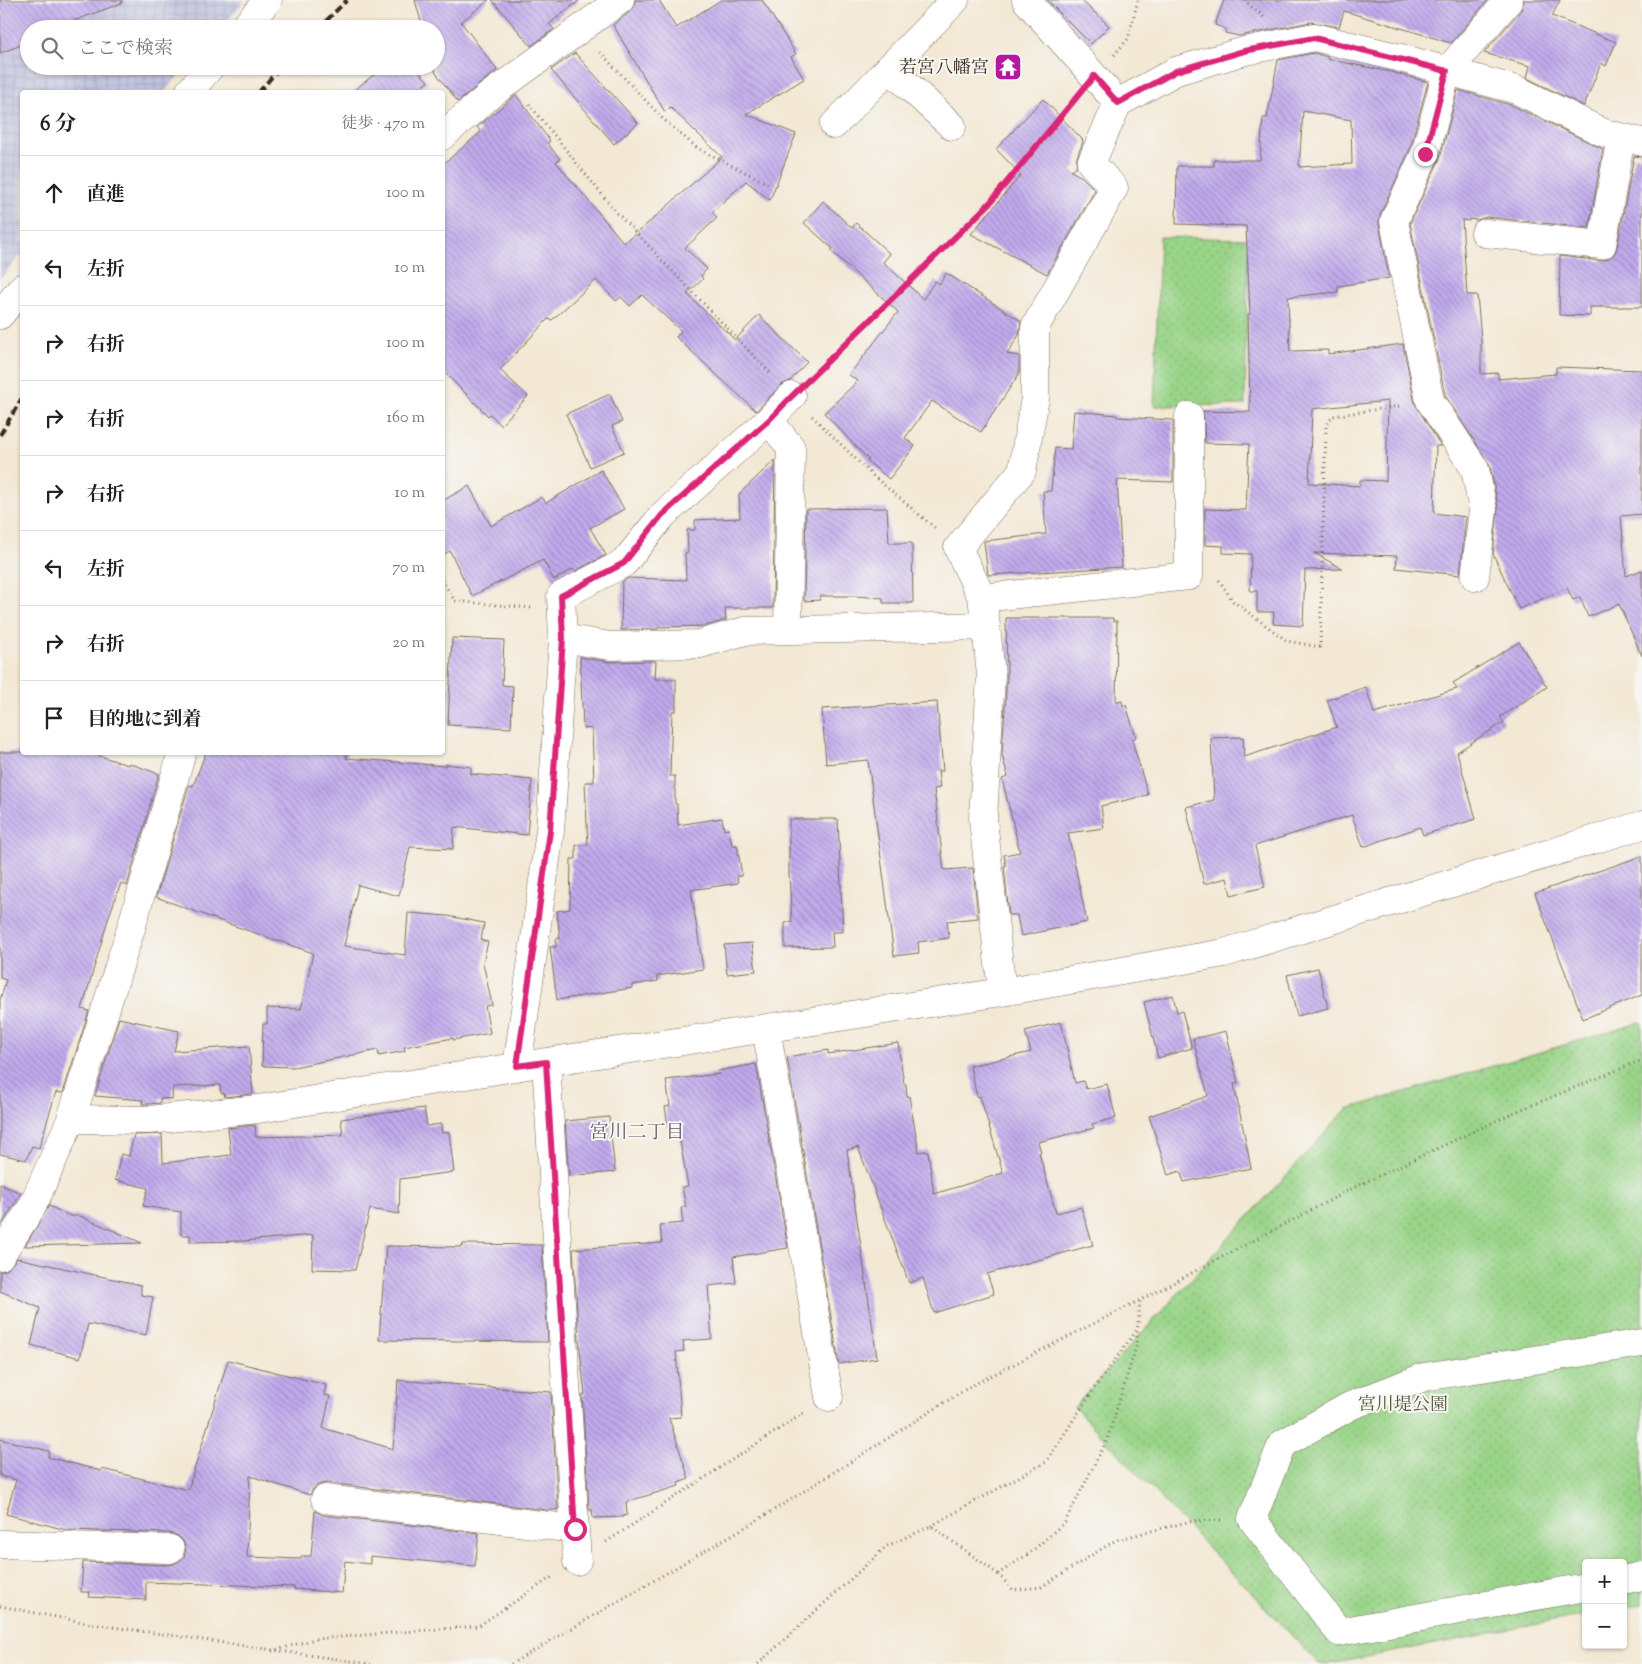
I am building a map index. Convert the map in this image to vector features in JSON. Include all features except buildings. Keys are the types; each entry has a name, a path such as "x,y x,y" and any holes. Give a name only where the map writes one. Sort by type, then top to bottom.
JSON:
{"street":[{"path":"251,20 268,0"},
{"path":"445,133 490,95 620,0"},
{"path":"834,125 955,0"},
{"path":"1026,0 1118,103"},
{"path":"1476,577 1483,510 1474,469 1430,401 1394,220 1425,154 1447,71 1509,0"},
{"path":"1002,992 983,820 991,675 982,598 958,548 1022,471 1035,398 1036,327 1114,188 1091,162 1118,103 1176,71 1244,51 1314,38 1517,90 1604,133 1632,140 1602,244 1485,233"},
{"path":"889,68 952,126"},
{"path":"191,90 203,75"},
{"path":"0,315 20,290"},
{"path":"517,1066 550,831 563,638 561,596 624,563 662,515 769,420 792,396"},
{"path":"982,598 1189,576 1189,416"},
{"path":"769,420 790,448 788,629"},
{"path":"563,638 610,646 700,644 746,631 986,626"},
{"path":"0,1256 32,1207 72,1119 132,925 181,755"},
{"path":"72,1119 149,1120 258,1110 517,1066 1002,992 1224,953 1642,825"},
{"path":"766,1028 829,1397"},
{"path":"546,1062 577,1561"},
{"path":"1582,1587 1339,1632 1252,1520 1282,1444 1350,1406 1424,1377 1642,1343"},
{"path":"325,1498 575,1529"},
{"path":"0,1544 170,1550"},
{"path":"1627,1579 1642,1576"}],"path":[{"path":"792,396 989,204 1094,76 1128,39 1138,0"},
{"path":"579,30 662,118 697,148 769,184"},
{"path":"509,81 616,212 792,396 871,474 958,548"},
{"path":"1189,576 1217,577 1233,601 1287,641 1320,647 1326,426 1333,416 1430,401"},
{"path":"445,585 455,601 545,609 563,638"},
{"path":"511,1664 766,1515 971,1386 1359,1185 1515,1112 1642,1060"},
{"path":"998,1574 1030,1553 1065,1522 1107,1440 1136,1347 1140,1300"},
{"path":"758,1664 887,1546 930,1526 1046,1462 1093,1390 1138,1330"},
{"path":"930,1526 998,1574 1013,1590 1041,1587 1116,1540 1191,1521 1252,1520"},
{"path":"0,1606 92,1624 371,1664"}],"shaded area":[{"path":"0,0 245,0 228,20 20,20 20,75 179,75 166,90 20,90 20,256 0,279"}],"green space":[{"path":"1160,237 1248,239 1245,405 1154,406"},
{"name":"宮川堤公園","path":"1642,1022 1642,1604 1627,1607 1627,1559 1582,1559 1582,1616 1330,1664 1319,1664 1074,1407 1347,1109"}],"railway":[{"path":"327,20 347,0"},
{"path":"261,90 273,75"},
{"path":"0,435 20,401"}],"place":[{"name":"若宮八幡宮","path":"1008,67"}],"district":[{"name":"宮川二丁目","path":"637,1131"}],"route":[{"path":"575,1529 546,1062 517,1066 550,831 563,638 561,596 624,563 662,515 769,420 989,204 1094,76 1118,103 1176,71 1244,51 1314,38 1401,58 1447,71 1425,154"}]}
